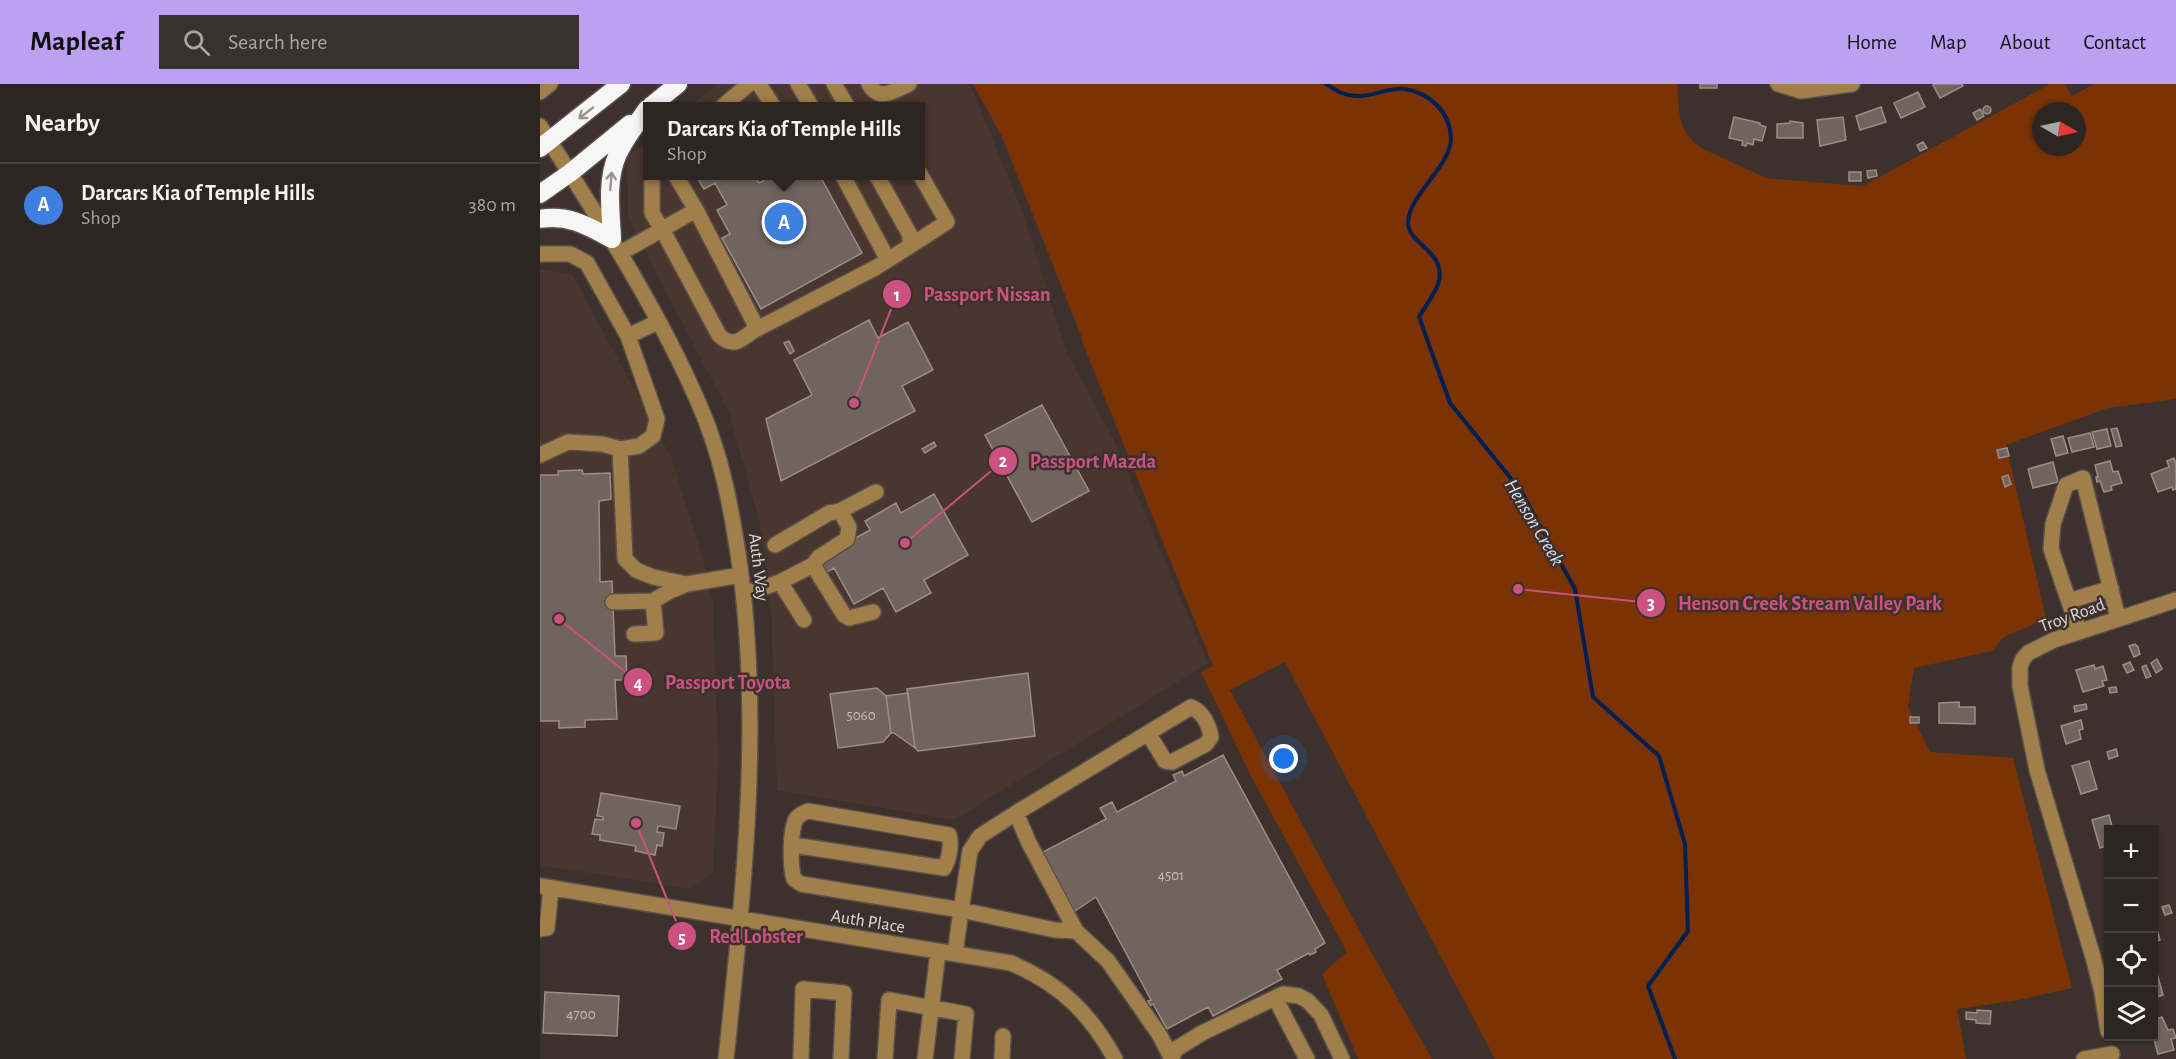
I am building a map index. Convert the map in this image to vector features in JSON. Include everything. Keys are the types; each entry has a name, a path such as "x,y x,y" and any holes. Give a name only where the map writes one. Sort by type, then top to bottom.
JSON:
{"highway":[{"path":"545,145 621,84"},
{"path":"656,102 678,84"},
{"path":"540,194 570,173 643,113"},
{"path":"616,246 610,186 612,170 617,155 643,116"},
{"path":"540,219 567,218 616,246"}],"street":[{"path":"540,92 550,84"},
{"path":"728,102 749,84"},
{"path":"759,84 770,102"},
{"path":"798,84 809,102"},
{"path":"834,84 845,102"},
{"path":"869,84 879,95 888,94 909,84"},
{"path":"1778,84 1801,91 1852,84"},
{"name":"Auth Way","path":"540,126 545,145 570,173 616,246 700,405 719,459 732,512 744,594 749,689 749,743 741,920 726,1059"},
{"path":"652,180 652,213 663,229 719,335 732,343 740,341 753,331 888,260 947,222 924,180"},
{"path":"678,180 755,324 753,331"},
{"path":"845,180 888,260"},
{"path":"879,180 910,235 910,246"},
{"path":"616,246 663,229 696,210"},
{"path":"540,254 570,254 587,263 628,336 657,419 653,436 639,446 621,449 602,444 568,442 540,454"},
{"path":"628,336 658,322"},
{"path":"621,449 625,559 636,570 653,577 687,584"},
{"path":"2079,632 2051,549 2053,524 2066,485 2083,478 2118,618"},
{"path":"774,545 829,513 840,511 876,492"},
{"path":"744,594 780,582 813,565 819,557 847,538 849,527 840,511"},
{"path":"813,565 844,615 849,618 873,612"},
{"path":"614,602 653,601 687,584 741,575"},
{"path":"780,582 804,620"},
{"path":"2068,601 2111,588"},
{"name":"Troy Road","path":"2104,1003 2093,957 2060,854 2037,770 2020,686 2020,667 2028,652 2054,640 2176,600"},
{"path":"634,634 656,633 653,601"},
{"path":"955,954 970,851 980,836 1148,733"},
{"path":"793,845 944,868 947,864 951,840 950,835 946,833 808,811 800,814 795,821 791,868 794,879 801,884 961,910 1055,930 1076,931"},
{"path":"1016,813 1029,843 1076,931 1108,961 1159,1034 1171,1058"},
{"path":"540,929 547,928 545,887"},
{"name":"Auth Place","path":"545,887 1011,963 1035,974 1074,1001 1091,1021 1115,1059"},
{"path":"925,1059 938,952"},
{"path":"801,1059 803,989 844,993 841,1059"},
{"path":"1171,1058 1176,1049 1202,1033 1283,994 1299,996 1308,1001 1321,1015 1342,1059"},
{"path":"1275,998 1307,1059"},
{"path":"885,1059 889,1000 966,1014 962,1059"},
{"path":"1002,1059 1003,1036"},
{"path":"2084,1059 2113,1057 2110,1041"}],"shaded area":[{"path":"718,84 970,84 1021,208 1067,353 1113,438 1208,663 954,820 777,790 771,608 759,520 729,413 628,218 627,158 643,144 643,180 925,180 925,102 695,102"},
{"path":"973,84 1677,84 1683,127 1701,148 1766,178 1863,186 2050,84 2065,84 2072,96 2094,84 2176,84 2176,399 2108,408 2006,445 2046,619 2004,637 1992,651 1914,668 1908,707 1930,752 2013,758 2072,988 2019,1000 1957,1009 1966,1059 1495,1059 1285,662 1230,690 1365,941 1432,1059 1358,1059 1322,974 1347,952 1252,778 1201,672 1213,666 1002,137"},
{"path":"540,270 572,274 672,459 703,560 713,604 718,759 713,873 690,889 540,865"}],"building":[{"path":"1700,84 1717,84 1717,88 1700,88"},
{"path":"1962,84 1963,86 1940,98 1933,85"},
{"path":"1918,92 1925,107 1901,118 1894,103"},
{"path":"1987,106 1991,110 1987,114 1983,110"},
{"path":"1881,107 1886,122 1860,130 1856,116"},
{"path":"1980,109 1984,116 1977,120 1973,113"},
{"path":"1734,117 1760,123 1766,127 1762,141 1754,139 1753,145 1747,143 1746,146 1742,145 1743,141 1729,138"},
{"path":"1843,117 1846,140 1820,146 1817,120"},
{"path":"1790,121 1803,123 1803,138 1777,138 1777,124 1790,123"},
{"path":"1923,142 1927,148 1920,151 1917,145"},
{"path":"1876,170 1877,176 1868,178 1867,171"},
{"path":"1849,172 1861,172 1861,181 1849,181"},
{"path":"698,180 757,180 759,183 765,180 822,180 862,253 761,309 722,238 730,234 717,210 727,205 715,183 704,189"},
{"path":"869,320 878,338 908,322 933,370 902,386 915,411 781,481 766,419 812,395 794,360"},
{"path":"789,341 794,351 790,354 784,343"},
{"path":"1042,405 1089,491 1032,522 985,435"},
{"path":"2117,428 2122,446 2116,447 2111,429"},
{"path":"2107,429 2111,446 2097,449 2092,432"},
{"path":"2090,433 2094,447 2072,452 2068,438"},
{"path":"2063,436 2068,453 2056,456 2051,439"},
{"path":"934,442 936,446 925,453 922,449"},
{"path":"2007,448 2009,456 1999,458 1997,450"},
{"path":"2174,458 2176,489 2173,490 2172,487 2158,492 2151,474 2169,467 2167,461"},
{"path":"2110,461 2113,472 2118,471 2122,483 2111,486 2112,490 2104,492 2100,481 2097,482 2095,465"},
{"path":"2053,462 2058,482 2033,488 2028,469"},
{"path":"582,470 583,474 610,473 611,499 599,501 600,582 612,581 615,656 626,656 627,680 615,680 617,719 585,720 585,727 559,728 559,721 540,721 540,475 558,475 558,471"},
{"path":"2008,475 2011,484 2005,487 2002,477"},
{"path":"934,494 968,555 924,580 931,593 896,612 883,588 854,604 834,568 827,572 819,558 870,530 865,521 896,503 901,513"},
{"path":"2135,644 2140,654 2134,657 2129,646"},
{"path":"2157,659 2162,669 2156,673 2151,663"},
{"path":"2130,662 2134,670 2127,673 2123,665"},
{"path":"2094,665 2095,669 2103,666 2107,680 2102,681 2104,686 2083,692 2076,670"},
{"path":"2146,665 2151,676 2146,678 2142,667"},
{"path":"1028,673 1035,736 918,751 915,748 907,689"},
{"path":"2116,687 2117,692 2110,693 2109,688"},
{"path":"877,688 886,696 891,733 883,742 838,748 830,694"},
{"path":"908,693 915,748 891,733 886,696"},
{"path":"1959,702 1959,707 1975,707 1975,724 1939,723 1939,703"},
{"path":"2086,704 2087,709 2075,712 2074,706"},
{"path":"1910,717 1919,717 1919,723 1910,723"},
{"path":"2081,720 2083,729 2079,730 2081,739 2066,744 2061,726"},
{"path":"2116,749 2118,756 2109,759 2107,752"},
{"path":"1223,755 1325,943 1315,949 1316,952 1310,955 1309,953 1277,970 1282,979 1213,1016 1208,1007 1167,1029 1153,1004 1150,1006 1148,1001 1151,1000 1096,897 1075,911 1043,852 1106,819 1100,808 1112,802 1117,812 1176,781 1173,775 1182,771 1184,776"},
{"path":"2089,761 2097,789 2081,794 2072,766"},
{"path":"601,793 680,806 676,829 658,826 657,832 664,833 662,846 657,845 655,855 635,851 636,846 600,840 600,835 592,834 595,819 603,820 603,817 597,816"},
{"path":"2109,815 2112,825 2104,825 2104,846 2100,848 2092,820"},
{"path":"2169,905 2172,913 2165,915 2162,907"},
{"path":"2158,977 2163,995 2158,997"},
{"path":"545,992 619,996 617,1036 543,1033"},
{"path":"1977,1010 1991,1011 1990,1024 1976,1023 1976,1020 1966,1019 1966,1012 1977,1013"},
{"path":"2162,1017 2168,1030 2173,1029 2176,1038 2171,1039 2174,1050 2158,1054 2154,1041 2158,1041 2158,1018"}],"waterway":[{"name":"Henson Creek","path":"1326,84 1350,96 1366,96 1399,89 1414,91 1437,105 1447,120 1451,138 1449,149 1415,202 1408,223 1414,237 1437,262 1439,271 1438,285 1419,317 1450,403 1521,491 1575,589 1593,697 1659,756 1685,844 1688,931 1648,986 1675,1059"}],"place":[{"name":"Darcars Kia of Temple Hills","path":"784,222"},
{"name":"Passport Nissan","path":"854,403"},
{"name":"Passport Mazda","path":"905,543"},
{"name":"Henson Creek Stream Valley Park","path":"1518,589"},
{"name":"Passport Toyota","path":"559,619"},
{"name":"Red Lobster","path":"636,823"}]}
